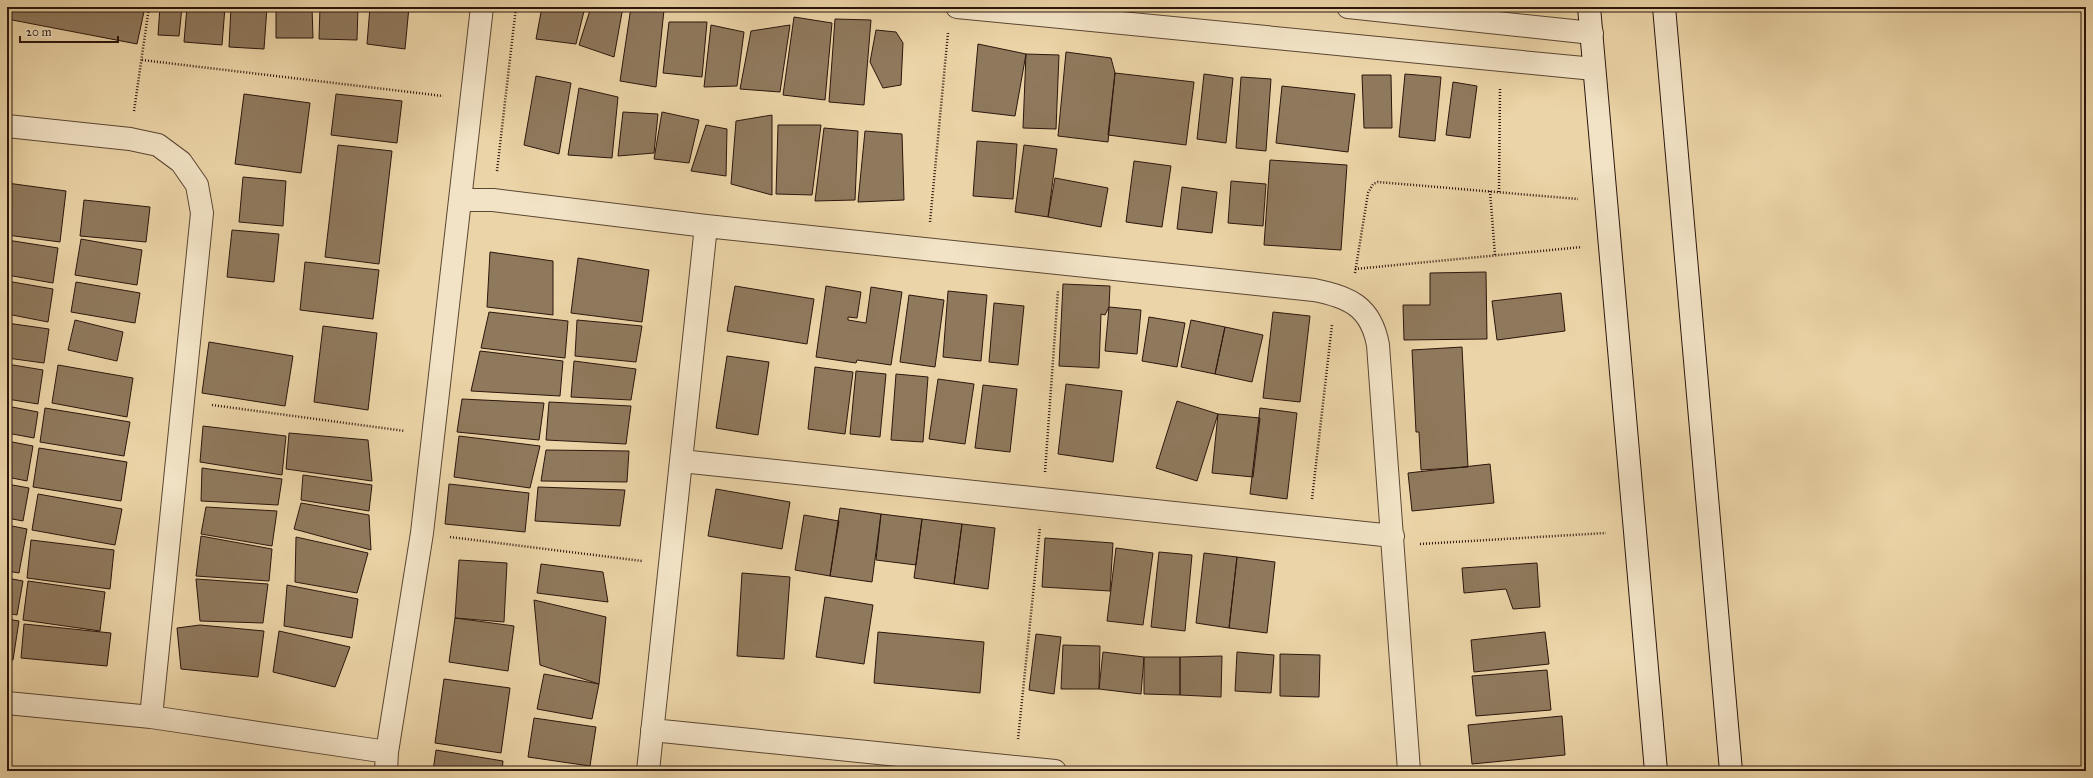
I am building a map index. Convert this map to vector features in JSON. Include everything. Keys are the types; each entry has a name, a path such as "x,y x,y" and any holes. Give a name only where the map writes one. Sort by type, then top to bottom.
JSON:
{"street":[{"path":"7,703 150,717 386,762 422,533 482,7"},
{"path":"957,7 1594,69"},
{"path":"1348,7 1592,33"},
{"path":"1589,7 1656,771"},
{"path":"1664,7 1731,771"},
{"path":"7,126 130,139 158,145 181,162 197,185 202,213 150,717"},
{"path":"460,200 493,200 706,226 1314,290 1343,297 1366,313 1375,329 1393,541 1410,771"},
{"path":"648,771 706,226"},
{"path":"681,460 1309,527 1393,541"},
{"path":"652,730 1055,771"}],"path":[{"path":"130,139 149,7"},
{"path":"493,200 516,7"},
{"path":"928,249 948,30"},
{"path":"142,60 471,99"},
{"path":"1499,192 1500,60"},
{"path":"1309,527 1343,297 1355,269 1368,193 1373,184 1383,181 1606,201"},
{"path":"1490,191 1495,255"},
{"path":"1355,269 1610,244"},
{"path":"183,401 433,435"},
{"path":"1393,541 1635,531"},
{"path":"422,533 670,564"}],"building":[{"path":"7,7 145,7 137,44 7,19"},
{"path":"160,7 182,7 179,36 158,35"},
{"path":"187,7 225,7 222,45 184,42"},
{"path":"231,7 267,7 264,49 229,47"},
{"path":"276,7 312,7 313,38 276,38"},
{"path":"320,7 358,7 357,40 319,39"},
{"path":"370,7 409,7 405,49 367,44"},
{"path":"542,7 585,7 576,44 536,39"},
{"path":"591,7 623,7 614,57 579,45"},
{"path":"631,7 664,10 656,87 620,81"},
{"path":"794,17 832,23 825,100 783,95"},
{"path":"835,19 871,20 864,105 829,102"},
{"path":"669,22 707,22 702,77 663,73"},
{"path":"711,25 744,32 737,86 704,87"},
{"path":"790,25 780,92 740,89 751,31"},
{"path":"876,30 896,32 903,43 901,85 883,88 870,62"},
{"path":"978,44 1026,54 1015,116 972,111"},
{"path":"1066,52 1111,58 1115,73 1108,142 1058,136"},
{"path":"1026,54 1059,55 1056,129 1023,128"},
{"path":"1115,73 1194,82 1186,145 1108,135"},
{"path":"1204,74 1233,78 1226,143 1197,139"},
{"path":"1405,74 1441,77 1435,141 1399,137"},
{"path":"1362,75 1391,75 1392,128 1364,128"},
{"path":"536,76 571,83 559,154 524,145"},
{"path":"1241,77 1271,79 1266,151 1236,148"},
{"path":"1453,82 1477,86 1470,138 1446,135"},
{"path":"1282,86 1355,94 1348,152 1276,143"},
{"path":"579,88 618,97 612,158 568,155"},
{"path":"244,94 310,103 301,173 235,164"},
{"path":"336,94 402,101 397,143 331,135"},
{"path":"623,112 658,114 654,153 618,156"},
{"path":"662,112 699,120 689,163 654,159"},
{"path":"772,115 772,195 731,184 736,121"},
{"path":"706,125 727,129 726,176 691,171"},
{"path":"778,125 821,125 812,195 776,194"},
{"path":"824,128 858,131 855,200 815,201"},
{"path":"865,131 902,134 904,200 858,202"},
{"path":"977,141 1017,144 1013,199 973,196"},
{"path":"338,145 392,151 379,264 325,257"},
{"path":"1024,145 1057,149 1048,217 1015,212"},
{"path":"1270,160 1347,165 1341,250 1264,245"},
{"path":"1134,161 1171,166 1162,227 1126,222"},
{"path":"243,177 286,181 283,226 239,222"},
{"path":"1055,178 1108,188 1101,227 1048,217"},
{"path":"1231,181 1266,184 1263,226 1228,223"},
{"path":"7,183 66,191 60,242 7,235"},
{"path":"1182,187 1217,192 1212,233 1177,229"},
{"path":"84,200 150,207 146,242 80,236"},
{"path":"232,230 279,234 274,282 227,277"},
{"path":"81,239 142,250 137,285 75,275"},
{"path":"7,240 58,248 53,283 7,275"},
{"path":"490,252 553,261 553,315 487,307"},
{"path":"578,258 649,270 642,322 571,313"},
{"path":"305,262 379,270 373,319 300,310"},
{"path":"1486,272 1487,339 1404,340 1403,305 1430,305 1430,273"},
{"path":"7,281 53,289 48,322 7,314"},
{"path":"76,282 140,293 135,323 71,312"},
{"path":"1063,284 1110,286 1109,307 1105,315 1101,314 1099,368 1059,366"},
{"path":"735,286 814,299 807,344 727,331"},
{"path":"826,286 861,292 857,318 848,317 848,320 866,323 871,287 902,292 891,365 857,360 856,363 816,357"},
{"path":"948,291 987,295 981,361 943,357"},
{"path":"1561,293 1565,331 1497,340 1492,301"},
{"path":"909,295 944,300 935,367 900,362"},
{"path":"994,303 1024,306 1018,365 989,362"},
{"path":"1109,307 1141,310 1137,354 1105,351"},
{"path":"489,312 568,321 565,358 481,348"},
{"path":"1273,312 1310,316 1300,402 1263,398"},
{"path":"1149,317 1185,323 1177,367 1142,361"},
{"path":"75,320 123,332 117,361 68,350"},
{"path":"577,320 642,326 636,362 575,356"},
{"path":"1191,320 1225,327 1215,374 1181,367"},
{"path":"7,323 49,329 44,363 7,358"},
{"path":"323,326 377,333 368,410 314,402"},
{"path":"1225,327 1263,335 1252,382 1215,374"},
{"path":"209,342 293,356 285,406 202,393"},
{"path":"1462,347 1468,467 1421,470 1419,432 1416,432 1412,350"},
{"path":"480,351 563,361 560,396 471,391"},
{"path":"727,356 769,362 758,435 716,428"},
{"path":"574,361 636,369 631,400 571,397"},
{"path":"7,364 43,370 38,404 7,399"},
{"path":"58,365 133,378 127,417 52,403"},
{"path":"815,367 853,372 845,434 808,429"},
{"path":"856,371 886,374 880,437 850,434"},
{"path":"896,374 928,377 923,442 891,440"},
{"path":"938,379 974,384 965,444 929,439"},
{"path":"1066,384 1122,391 1113,462 1058,454"},
{"path":"983,385 1017,389 1010,452 975,448"},
{"path":"462,399 544,403 539,440 457,432"},
{"path":"1177,401 1218,414 1197,481 1156,468"},
{"path":"549,402 631,406 626,444 546,440"},
{"path":"7,406 38,412 34,438 7,433"},
{"path":"45,408 130,422 124,456 40,442"},
{"path":"1260,408 1297,413 1287,499 1250,494"},
{"path":"1218,414 1260,418 1253,477 1212,473"},
{"path":"203,426 286,436 282,475 200,462"},
{"path":"289,433 368,440 372,481 286,469"},
{"path":"459,436 540,446 530,488 454,477"},
{"path":"7,441 33,446 27,481 7,477"},
{"path":"39,448 127,462 121,501 33,487"},
{"path":"546,450 629,451 627,482 541,481"},
{"path":"1490,464 1494,503 1412,511 1408,473"},
{"path":"202,468 282,479 278,505 201,501"},
{"path":"303,475 372,485 369,511 301,500"},
{"path":"7,484 29,488 23,521 7,518"},
{"path":"449,484 529,493 525,532 445,524"},
{"path":"538,487 625,490 620,526 535,521"},
{"path":"716,489 790,502 782,549 708,536"},
{"path":"38,494 122,509 115,545 32,530"},
{"path":"301,503 369,515 371,550 294,529"},
{"path":"206,507 277,511 272,546 201,534"},
{"path":"840,508 881,514 872,582 830,576"},
{"path":"881,514 922,519 916,565 876,560"},
{"path":"804,515 839,521 830,576 795,570"},
{"path":"922,519 962,524 954,584 914,578"},
{"path":"962,524 995,528 988,589 954,584"},
{"path":"7,525 27,529 19,573 7,571"},
{"path":"201,536 272,549 269,581 196,576"},
{"path":"296,537 368,553 357,593 295,582"},
{"path":"1045,538 1113,543 1110,591 1042,587"},
{"path":"31,540 114,550 110,589 27,578"},
{"path":"1116,548 1153,553 1143,625 1107,621"},
{"path":"1159,552 1192,555 1185,631 1151,627"},
{"path":"1204,553 1237,557 1229,628 1196,623"},
{"path":"1237,557 1275,562 1267,633 1229,628"},
{"path":"459,560 507,563 504,622 455,618"},
{"path":"1537,563 1540,607 1513,609 1506,589 1464,593 1462,568"},
{"path":"541,564 603,572 608,602 537,593"},
{"path":"742,573 790,577 784,659 737,656"},
{"path":"7,578 23,581 17,615 7,613"},
{"path":"196,579 268,584 263,623 200,621"},
{"path":"28,581 105,592 100,631 23,620"},
{"path":"287,585 358,599 352,638 284,626"},
{"path":"825,597 873,605 864,664 816,657"},
{"path":"534,600 606,617 599,684 540,665"},
{"path":"455,618 514,626 508,671 449,662"},
{"path":"7,619 19,621 13,660 7,659"},
{"path":"24,624 111,633 107,666 21,658"},
{"path":"200,625 264,631 258,677 181,669 177,628"},
{"path":"279,631 350,647 335,687 273,672"},
{"path":"878,632 984,642 980,693 874,683"},
{"path":"1545,632 1549,664 1474,672 1471,640"},
{"path":"1036,634 1061,637 1054,694 1029,690"},
{"path":"1063,645 1100,646 1099,689 1061,689"},
{"path":"1103,652 1144,657 1141,694 1099,689"},
{"path":"1237,652 1274,655 1271,693 1235,691"},
{"path":"1280,654 1320,655 1319,697 1280,696"},
{"path":"1222,656 1221,697 1180,695 1180,657"},
{"path":"1144,657 1180,657 1180,695 1144,694"},
{"path":"1547,670 1551,710 1476,716 1472,676"},
{"path":"544,674 599,684 592,719 537,709"},
{"path":"444,679 510,688 501,753 435,743"},
{"path":"1562,716 1565,755 1472,764 1468,725"},
{"path":"534,718 596,727 590,766 528,757"},
{"path":"436,750 503,761 502,771 433,771"}]}
